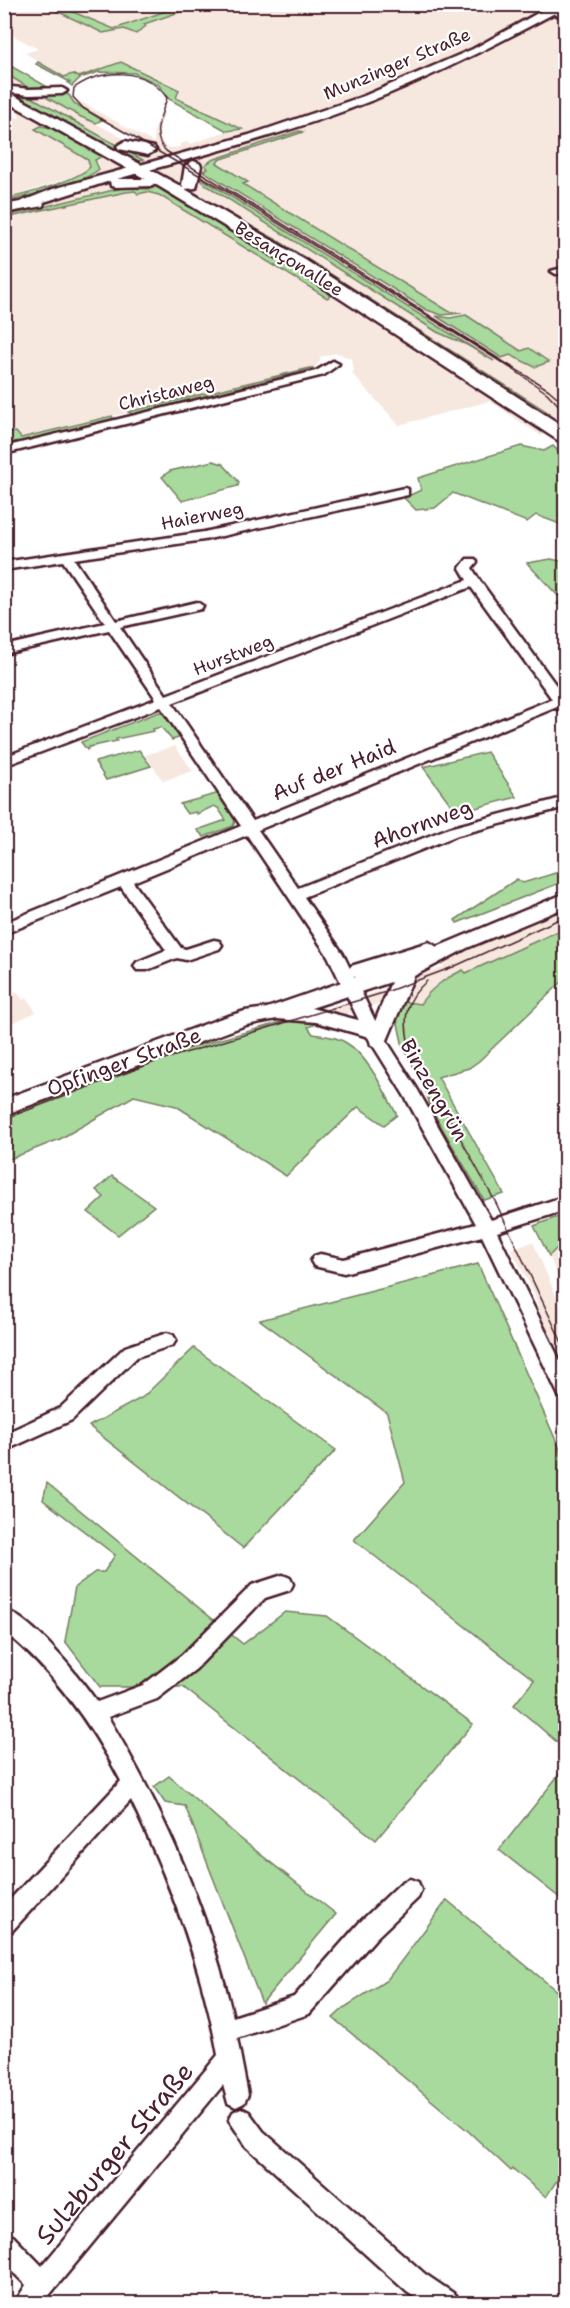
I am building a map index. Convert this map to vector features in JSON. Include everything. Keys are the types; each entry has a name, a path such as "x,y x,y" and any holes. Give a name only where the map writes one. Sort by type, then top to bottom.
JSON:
{"main road":[{"name":"Besançonallee","path":"4,78 125,146 152,170 566,437"},
{"name":"Besançonallee","path":"4,94 107,155 190,185 356,284 566,420"},
{"path":"190,185 194,163"}],"street":[{"path":"535,4 566,17"},
{"name":"Munzinger Straße","path":"152,170 417,79 477,51 563,4"},
{"path":"4,89 28,92 62,91"},
{"name":"Munzinger Straße","path":"152,170 194,163 226,150 238,142"},
{"path":"98,180 109,170 107,155"},
{"path":"25,205 38,198 98,180 152,170"},
{"path":"4,209 41,202 152,170"},
{"name":"Christaweg","path":"4,451 320,373 333,364"},
{"name":"Haierweg","path":"4,566 204,536 404,492"},
{"name":"Binzengrün","path":"67,558 335,954 375,1036 410,1091 486,1228 566,1393"},
{"path":"471,562 466,568 474,582 562,705"},
{"name":"Hurstweg","path":"4,762 474,582"},
{"path":"4,650 197,606"},
{"name":"Auf der Haid","path":"4,929 249,828 562,705"},
{"name":"Ahornweg","path":"296,895 454,831 566,802"},
{"path":"125,880 176,952 186,955 214,945"},
{"name":"Opfinger Straße","path":"245,1018 264,1005 348,981 406,970 460,943 566,899"},
{"name":"Opfinger Straße","path":"4,1107 245,1018 268,1015 438,946 460,943"},
{"path":"142,966 176,952"},
{"path":"268,1015 316,1016 375,1036 406,970"},
{"path":"320,1261 344,1266 361,1262 525,1218 566,1203"},
{"path":"4,1443 66,1414 131,1352 167,1340"},
{"path":"93,1713 150,1692 189,1662 259,1591 283,1584"},
{"path":"4,1618 44,1651 93,1713 134,1782 189,1908 211,1974 225,2031 236,2095"},
{"path":"4,1923 134,1782"},
{"path":"225,2031 302,2006 368,1930 410,1890"},
{"name":"Sulzburger Straße","path":"26,2304 230,2058"},
{"path":"241,2120 255,2139 416,2283 447,2304"},
{"name":"Sulzburger Straße","path":"4,2245 42,2284"}],"shaded area":[{"path":"5,5 565,5 565,454 563,440 548,430 541,436 490,401 399,425 352,374 354,370 352,359 337,353 319,357 321,360 314,368 20,438 16,432 5,434 5,218 126,192 135,191 138,194 146,192 159,195 326,298 331,296 324,288 289,262 177,195 157,186 151,189 122,188 5,216 5,202 91,175 99,169 99,164 94,159 102,156 52,128 42,126 36,128 88,160 91,167 69,178 5,199 5,111 18,118 21,117 17,114 19,112 5,100 5,87 18,90 5,82 4,73 32,90 52,89 58,94 45,96 138,146 147,146 82,109 69,95 154,143 154,130 162,112 165,112 157,132 159,140 167,148 180,147 180,144 186,142 191,144 227,131 234,132 242,129 176,98 178,90 121,62 79,77 73,74 64,77 25,53 38,49 5,31","holes":["6,91 26,94 142,160 138,161","299,131 303,132 217,163 248,182 242,184 450,312 459,313 442,315 427,310 204,171 209,169 205,165 212,160","196,175 467,345 437,332 206,185","164,176 277,240 549,414 544,416 296,258 161,178","466,315 521,351 529,348 549,362 535,367 510,355 501,358 438,317","399,340 417,347 465,375 542,426 539,428 448,368"]},
{"path":"175,746 193,771 163,781 145,755"},
{"path":"565,907 565,928 466,973 463,970 448,977 435,985 420,1004 434,1071 504,1194 488,1198 417,1075 399,1035 397,1019 400,1001 384,1002 5,1116 164,1055 308,1015 400,984 444,966 442,961"},
{"path":"17,992 23,1000 27,998 36,1012 5,1026 5,997"},
{"path":"565,1240 565,1295 549,1256"},
{"path":"533,1242 565,1317 565,1376 534,1293 511,1249"}],"green space":[{"path":"44,5 56,5 114,29 183,5 200,5 144,24 146,26 136,34 124,29 103,33"},
{"path":"4,60 7,64 51,89 59,87 57,89 32,90 5,73"},
{"path":"38,62 64,77 73,74 79,77 121,62 179,90 176,98 242,129 227,131 169,99 158,84 134,73 99,72 80,78 72,86 68,83 70,82 36,64"},
{"path":"5,91 26,94 143,160 138,161"},
{"path":"60,93 69,95 74,103 102,120 96,123 81,117 44,96"},
{"path":"41,126 52,128 101,154 102,156 95,160 99,169 81,180 5,202 5,199 63,182 90,167 88,160 35,129"},
{"path":"299,131 303,132 219,160 217,163 248,182 243,184 450,312 462,313 442,315 427,310 203,171 208,169 205,165 212,160"},
{"path":"195,174 494,361 467,345 437,332 206,185"},
{"path":"164,176 277,240 549,413 544,416 161,177"},
{"path":"157,186 168,190 293,267 324,288 331,296 327,298 159,195 147,192 138,194 135,191 126,192 5,218 5,216 122,188 151,189"},
{"path":"466,315 521,351 529,348 549,362 535,367 510,355 502,358 436,316 450,318"},
{"path":"310,368 314,368 134,415 128,412"},
{"path":"112,416 114,420 28,441 5,442 4,434 16,432 21,438"},
{"path":"521,446 544,451 553,446 565,458 565,526 536,515 527,522 453,493 435,508 416,510 404,498 421,490 418,478"},
{"path":"213,461 223,464 239,482 238,486 182,501 162,477 170,471"},
{"path":"551,559 565,562 565,605 557,604 561,599 527,563"},
{"path":"159,712 165,713 182,737 172,740 161,727 153,729 154,731 89,747 87,750 81,742"},
{"path":"139,750 151,766 106,780 95,762"},
{"path":"487,752 517,797 457,813 423,767"},
{"path":"219,793 236,819 233,826 204,837 197,830 226,820 218,808 214,806 197,814 196,812 187,814 180,804"},
{"path":"565,870 565,881 457,923 455,920 517,879 523,883"},
{"path":"565,928 565,979 479,1061 469,1068 438,1077 504,1194 484,1200 431,1109 425,1088 403,1047 397,1019 400,1001 420,1004 434,988 456,973 463,970 466,973"},
{"path":"292,1019 316,1024 308,1027 313,1034 337,1038 353,1048 375,1075 397,1115 384,1125 358,1107 286,1176 176,1106 134,1096 60,1139 5,1161 5,1116 164,1055"},
{"path":"112,1176 154,1206 118,1235 88,1212 104,1197 96,1190"},
{"path":"565,1214 565,1240 549,1256 534,1226"},
{"path":"478,1264 565,1461 565,1749 514,1705 534,1680 354,1540 405,1482 387,1413 260,1320"},
{"path":"194,1348 336,1450 243,1548 89,1426 143,1397"},
{"path":"47,1483 243,1644 285,1612 327,1616 473,1724 376,1840 183,1687 100,1687 65,1641 75,1587 95,1572 104,1572 115,1555 43,1500"},
{"path":"565,1767 565,1902 499,1850"},
{"path":"169,1776 241,1839 336,1914 262,2003 185,1806 165,1803 154,1787"},
{"path":"447,1900 565,1998 565,2168 546,2197 513,2169 511,2171 468,2131 333,2018 345,2007 387,1980"}],"tram line":[{"path":"566,405 549,390 166,151 159,139 158,126 167,98 148,81 136,76 110,74 85,81 74,88 73,97 83,108 223,189 514,370 547,393 566,413"},
{"path":"4,1119 155,1062 386,992 453,967 566,916"},
{"path":"427,981 410,1002 406,1018 409,1045 496,1203 566,1351"}]}
